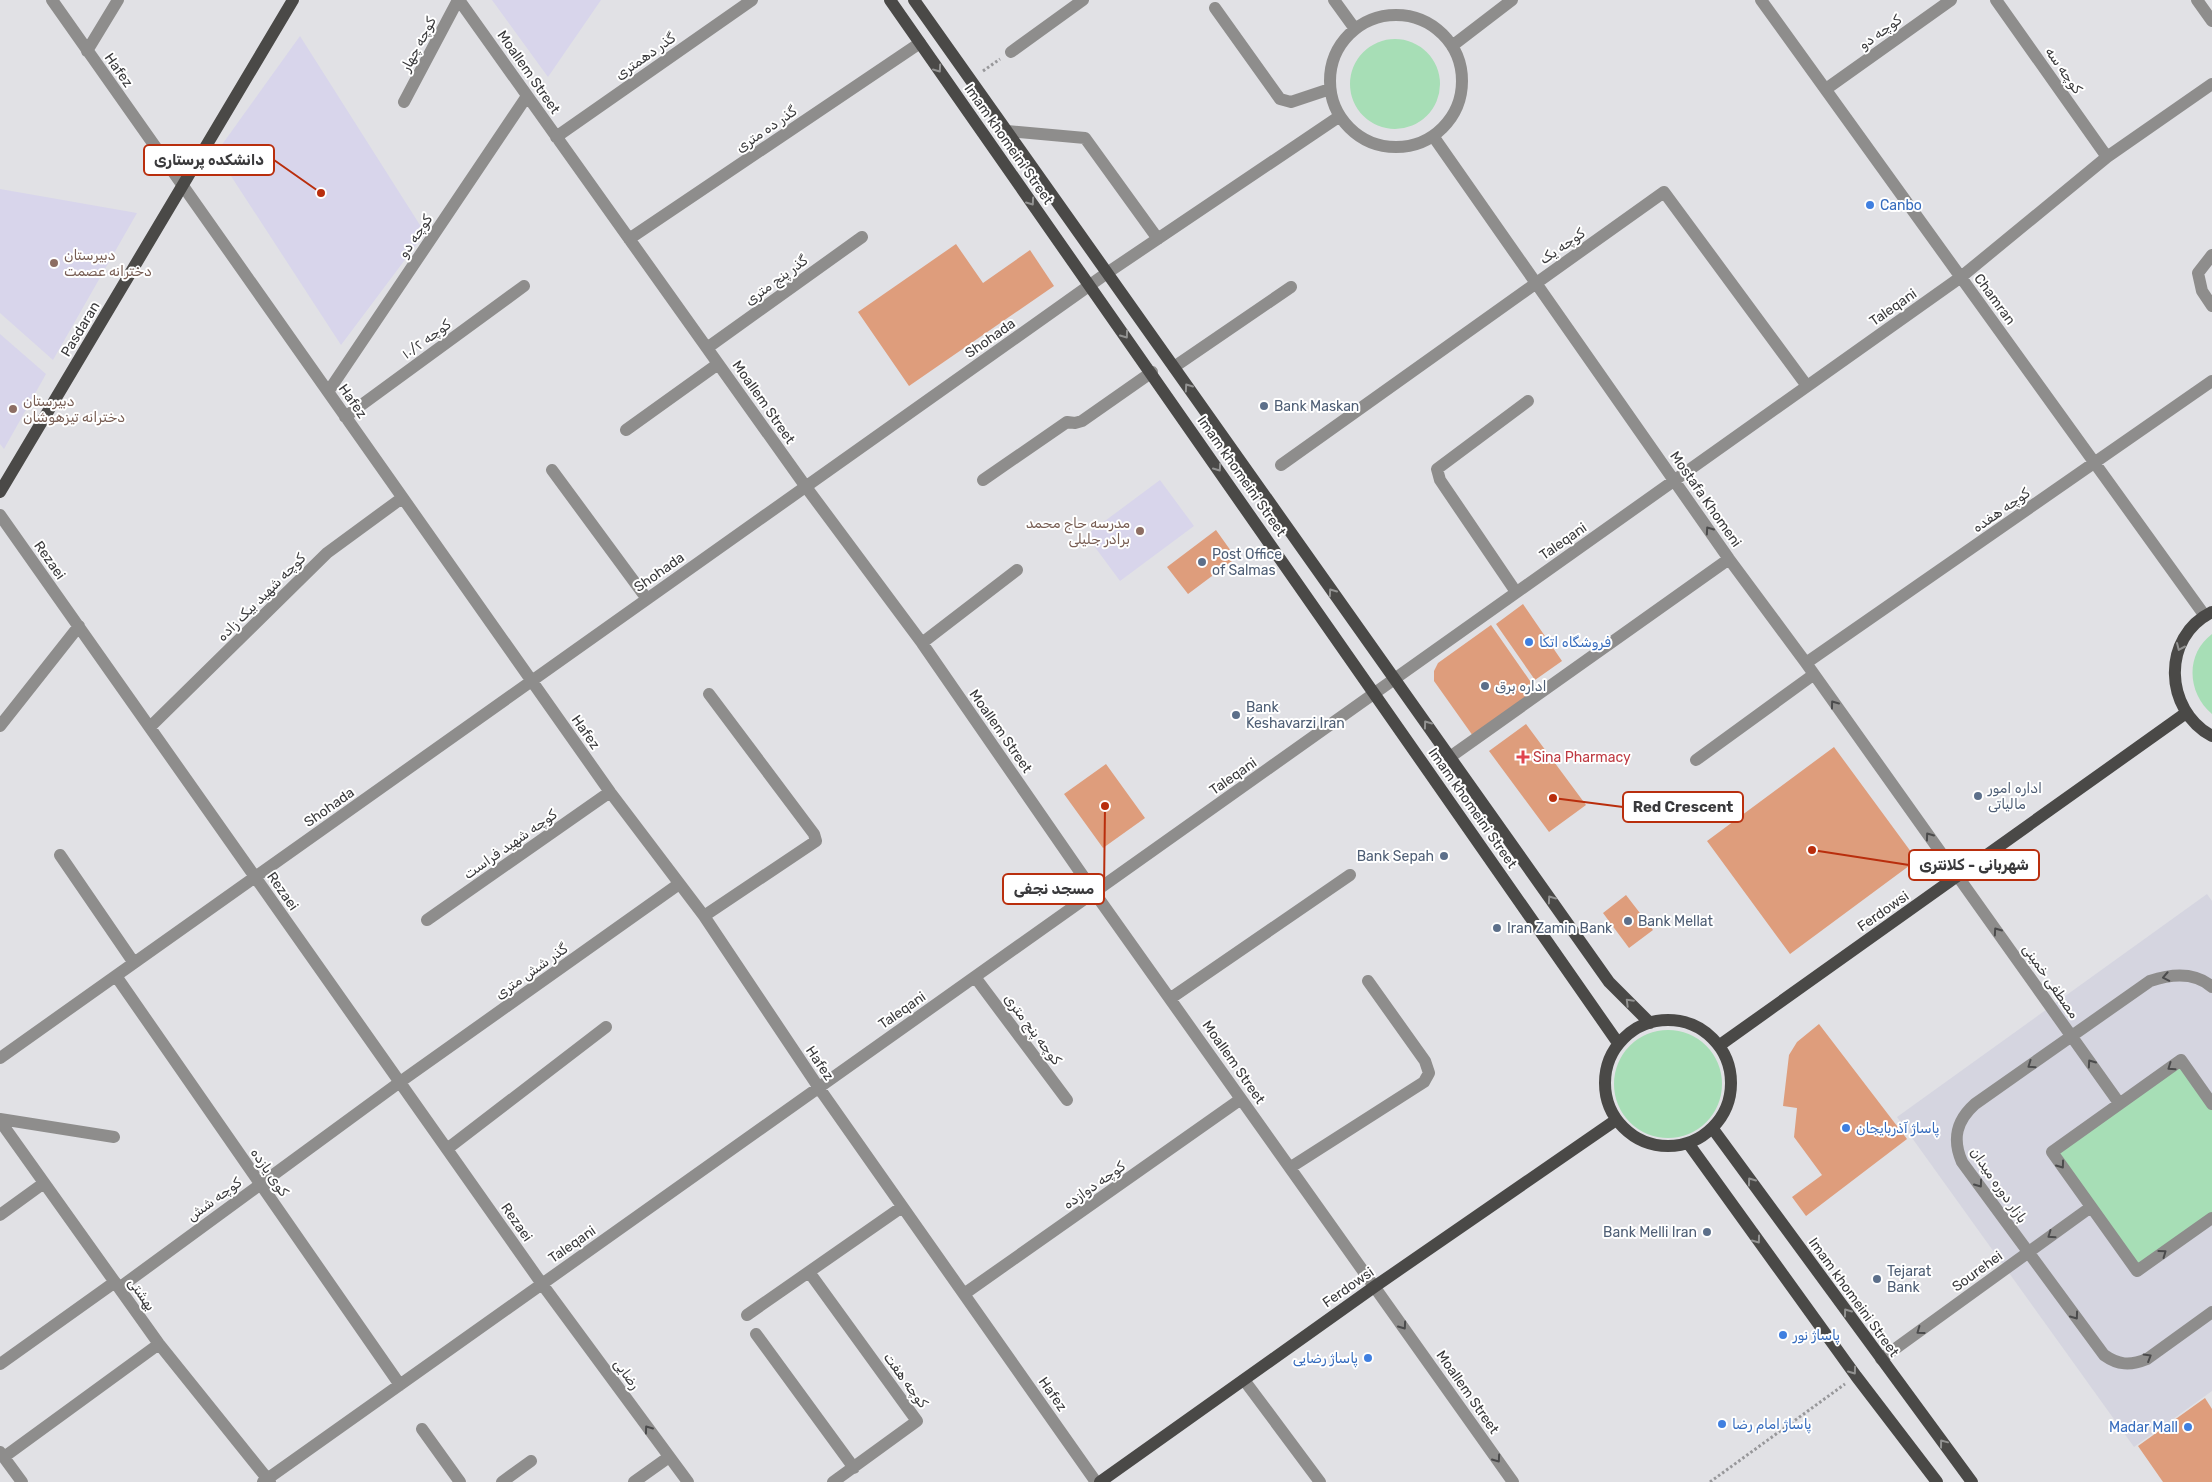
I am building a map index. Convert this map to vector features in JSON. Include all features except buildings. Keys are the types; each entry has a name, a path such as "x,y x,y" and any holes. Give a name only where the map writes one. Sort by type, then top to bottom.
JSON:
{"main road":[{"name":"Pasdaran","path":"0,492 293,0"},
{"name":"Imam khomeini Street","path":"890,0 1152,372 1618,1043"},
{"name":"Imam khomeini Street","path":"914,0 1609,982 1650,1023"},
{"path":"2209,614 2187,632 2177,652 2173,673 2176,695 2186,714 2202,730 2212,736"},
{"name":"Ferdowsi","path":"1720,1045 2186,714"},
{"path":"1669,1020 1689,1023 1707,1032 1720,1045 1728,1062 1732,1080 1730,1098 1724,1114 1713,1129 1688,1144 1668,1147 1648,1144 1631,1134 1616,1120 1608,1105 1605,1089 1606,1072 1618,1043 1634,1030 1650,1023 1669,1020"},
{"name":"Ferdowsi","path":"1098,1482 1374,1287 1616,1120"},
{"name":"Imam khomeini Street","path":"1713,1129 1972,1482"},
{"path":"1688,1144 1856,1376 1937,1482"}],"street":[{"name":"Hafez","path":"52,0 610,792 704,916 818,1088 1098,1482"},
{"path":"87,51 118,0"},
{"name":"Moallem Street","path":"458,0 806,487 922,643 1094,892 1513,1482"},
{"name":"کوچه چهار","path":"404,102 458,0"},
{"name":"گذر دهمتری","path":"556,137 752,0"},
{"path":"1011,52 1083,0"},
{"path":"1334,0 1355,29"},
{"path":"1452,46 1512,0"},
{"name":"Chamran","path":"1761,0 2095,462 2209,614"},
{"name":"کوچه دو","path":"1826,89 1951,0"},
{"name":"کوچه سه","path":"1996,0 2107,157"},
{"path":"2197,0 2212,21"},
{"path":"1215,8 1280,99 1291,102 1330,90"},
{"path":"1394,15 1416,18 1434,27 1452,46 1459,61 1462,82 1459,103 1449,122 1433,136 1413,146 1390,148 1368,142 1350,129 1336,111 1330,90 1331,67 1340,46 1355,29 1374,19 1394,15"},
{"name":"گذر ده متری","path":"629,239 920,43"},
{"name":"Taleqani","path":"267,1481 1961,277 2107,157 2212,84"},
{"name":"کوچه دو","path":"328,392 527,96"},
{"name":"Shohada","path":"0,1058 1108,273 1340,116"},
{"path":"1007,131 1085,138 1158,239"},
{"name":"Mostafa Khomeni","path":"1433,136 1729,558 1958,876"},
{"name":"کوچه یک","path":"1281,465 1664,192 1807,386"},
{"name":"گذر پنج متری","path":"707,348 862,237"},
{"path":"2212,255 2198,273 2202,291 2212,306"},
{"name":"کوچه ۱۰/۲","path":"345,416 524,286"},
{"path":"1174,367 1291,287"},
{"path":"626,430 718,364"},
{"path":"983,480 1067,422 1075,423 1082,421 1152,372"},
{"name":"کوچه هفده","path":"1806,663 2212,381"},
{"path":"1516,592 1440,480 1437,470 1528,401"},
{"path":"552,470 647,599"},
{"name":"کوچه شهید بیک زاده","path":"150,727 327,553 402,498"},
{"name":"Rezaei","path":"0,515 542,1284"},
{"path":"1450,756 1729,558"},
{"path":"922,643 1017,570"},
{"path":"0,726 79,626"},
{"path":"1696,760 1813,675"},
{"path":"704,916 816,841 814,834 709,694"},
{"name":"کوچه شهید فراست","path":"427,920 610,792"},
{"path":"60,855 134,963"},
{"path":"1171,998 1350,875"},
{"name":"مصطفی خمینی","path":"1958,876 2119,1103"},
{"name":"گذر شش متری","path":"400,1082 679,884"},
{"name":"بازار دوره میدان","path":"2212,987 2189,976 2169,975 2150,981 1975,1104 1965,1113 1959,1124 1956,1137 1957,1150 1962,1162 2104,1355 2113,1362 2124,1365 2136,1364 2147,1359 2212,1312"},
{"name":"کوی یازده","path":"116,976 400,1385"},
{"name":"کوچه پنج متری","path":"975,977 1068,1100"},
{"path":"1291,1167 1424,1082 1429,1073 1425,1060 1368,982"},
{"path":"447,1149 606,1027"},
{"path":"2210,1224 2138,1272 2052,1152 2180,1060 2212,1104"},
{"name":"کوچه شش","path":"0,1364 117,1285 400,1082"},
{"name":"کوچه دوازده","path":"964,1294 1241,1099"},
{"path":"0,1120 114,1137"},
{"name":"بهشتی","path":"0,1120 159,1344 267,1481"},
{"path":"0,1215 44,1183"},
{"path":"747,1315 902,1206"},
{"name":"Sourehei","path":"1881,1360 2091,1207"},
{"name":"کوچه هفت","path":"809,1272 917,1421 833,1482"},
{"name":"رضایی","path":"542,1284 688,1482"},
{"path":"756,1334 854,1468"},
{"path":"22,1482 2,1454 159,1344"},
{"path":"1244,1380 1320,1482"},
{"path":"422,1429 460,1482"},
{"path":"634,1482 669,1457"},
{"path":"502,1482 531,1461"}],"path":[{"path":"970,80 1011,52"},
{"path":"1710,1482 1856,1376"}],"shaded area":[{"path":"492,0 601,0 548,77"},
{"path":"300,36 425,233 341,345 216,153"},
{"name":"دبیرستان دخترانه عصمت","path":"0,189 137,213 53,360 0,313"},
{"name":"دبیرستان دخترانه تیزهوشان","path":"0,334 46,374 4,449 0,444"},
{"name":"مدرسه حاج محمد برادر جلیلی","path":"1160,480 1194,526 1120,581 1086,535"},
{"path":"2207,894 2212,901 2212,1391 2134,1447 1897,1117"}],"green space":[{"path":"1386,39 1404,39 1420,46 1433,59 1440,75 1440,93 1433,109 1420,122 1404,129 1386,129 1370,122 1357,109 1350,93 1350,75 1357,59 1370,46"},
{"path":"2212,634 2212,714 2198,695 2192,674 2197,652 2203,642"},
{"path":"1668,1030 1689,1034 1706,1046 1718,1063 1722,1084 1718,1105 1706,1122 1689,1134 1668,1138 1647,1134 1630,1122 1618,1105 1614,1084 1618,1063 1630,1046 1647,1034"},
{"path":"2181,1060 2212,1103 2212,1218 2137,1271 2052,1152"}],"place":[{"name":"دانشکده پرستاری","path":"321,193"},
{"name":"Canbo","path":"1870,205"},
{"name":"دبیرستان دخترانه عصمت","path":"54,263"},
{"name":"Bank Maskan","path":"1264,406"},
{"name":"دبیرستان دخترانه تیزهوشان","path":"13,409"},
{"name":"مدرسه حاج محمد برادر جلیلی","path":"1140,531"},
{"name":"Post Office of Salmas","path":"1202,562"},
{"name":"فروشگاه اتکا","path":"1529,642"},
{"name":"اداره برق","path":"1485,686"},
{"name":"Bank Keshavarzi Iran","path":"1236,715"},
{"name":"Sina Pharmacy","path":"1523,757"},
{"name":"اداره امور مالیاتی","path":"1978,796"},
{"name":"Red Crescent","path":"1553,798"},
{"name":"مسجد نجفی","path":"1105,806"},
{"name":"شهربانی - کلانتری","path":"1812,850"},
{"name":"Bank Sepah","path":"1444,856"},
{"name":"Bank Mellat","path":"1628,921"},
{"name":"Iran Zamin Bank","path":"1497,928"},
{"name":"پاساژ آذربایجان","path":"1846,1128"},
{"name":"Bank Melli Iran","path":"1707,1232"},
{"name":"Tejarat Bank","path":"1877,1279"},
{"name":"پاساژ نور","path":"1783,1335"},
{"name":"پاساژ رضایی","path":"1368,1358"},
{"name":"پاساژ امام رضا","path":"1722,1424"},
{"name":"Madar Mall","path":"2188,1427"}]}
